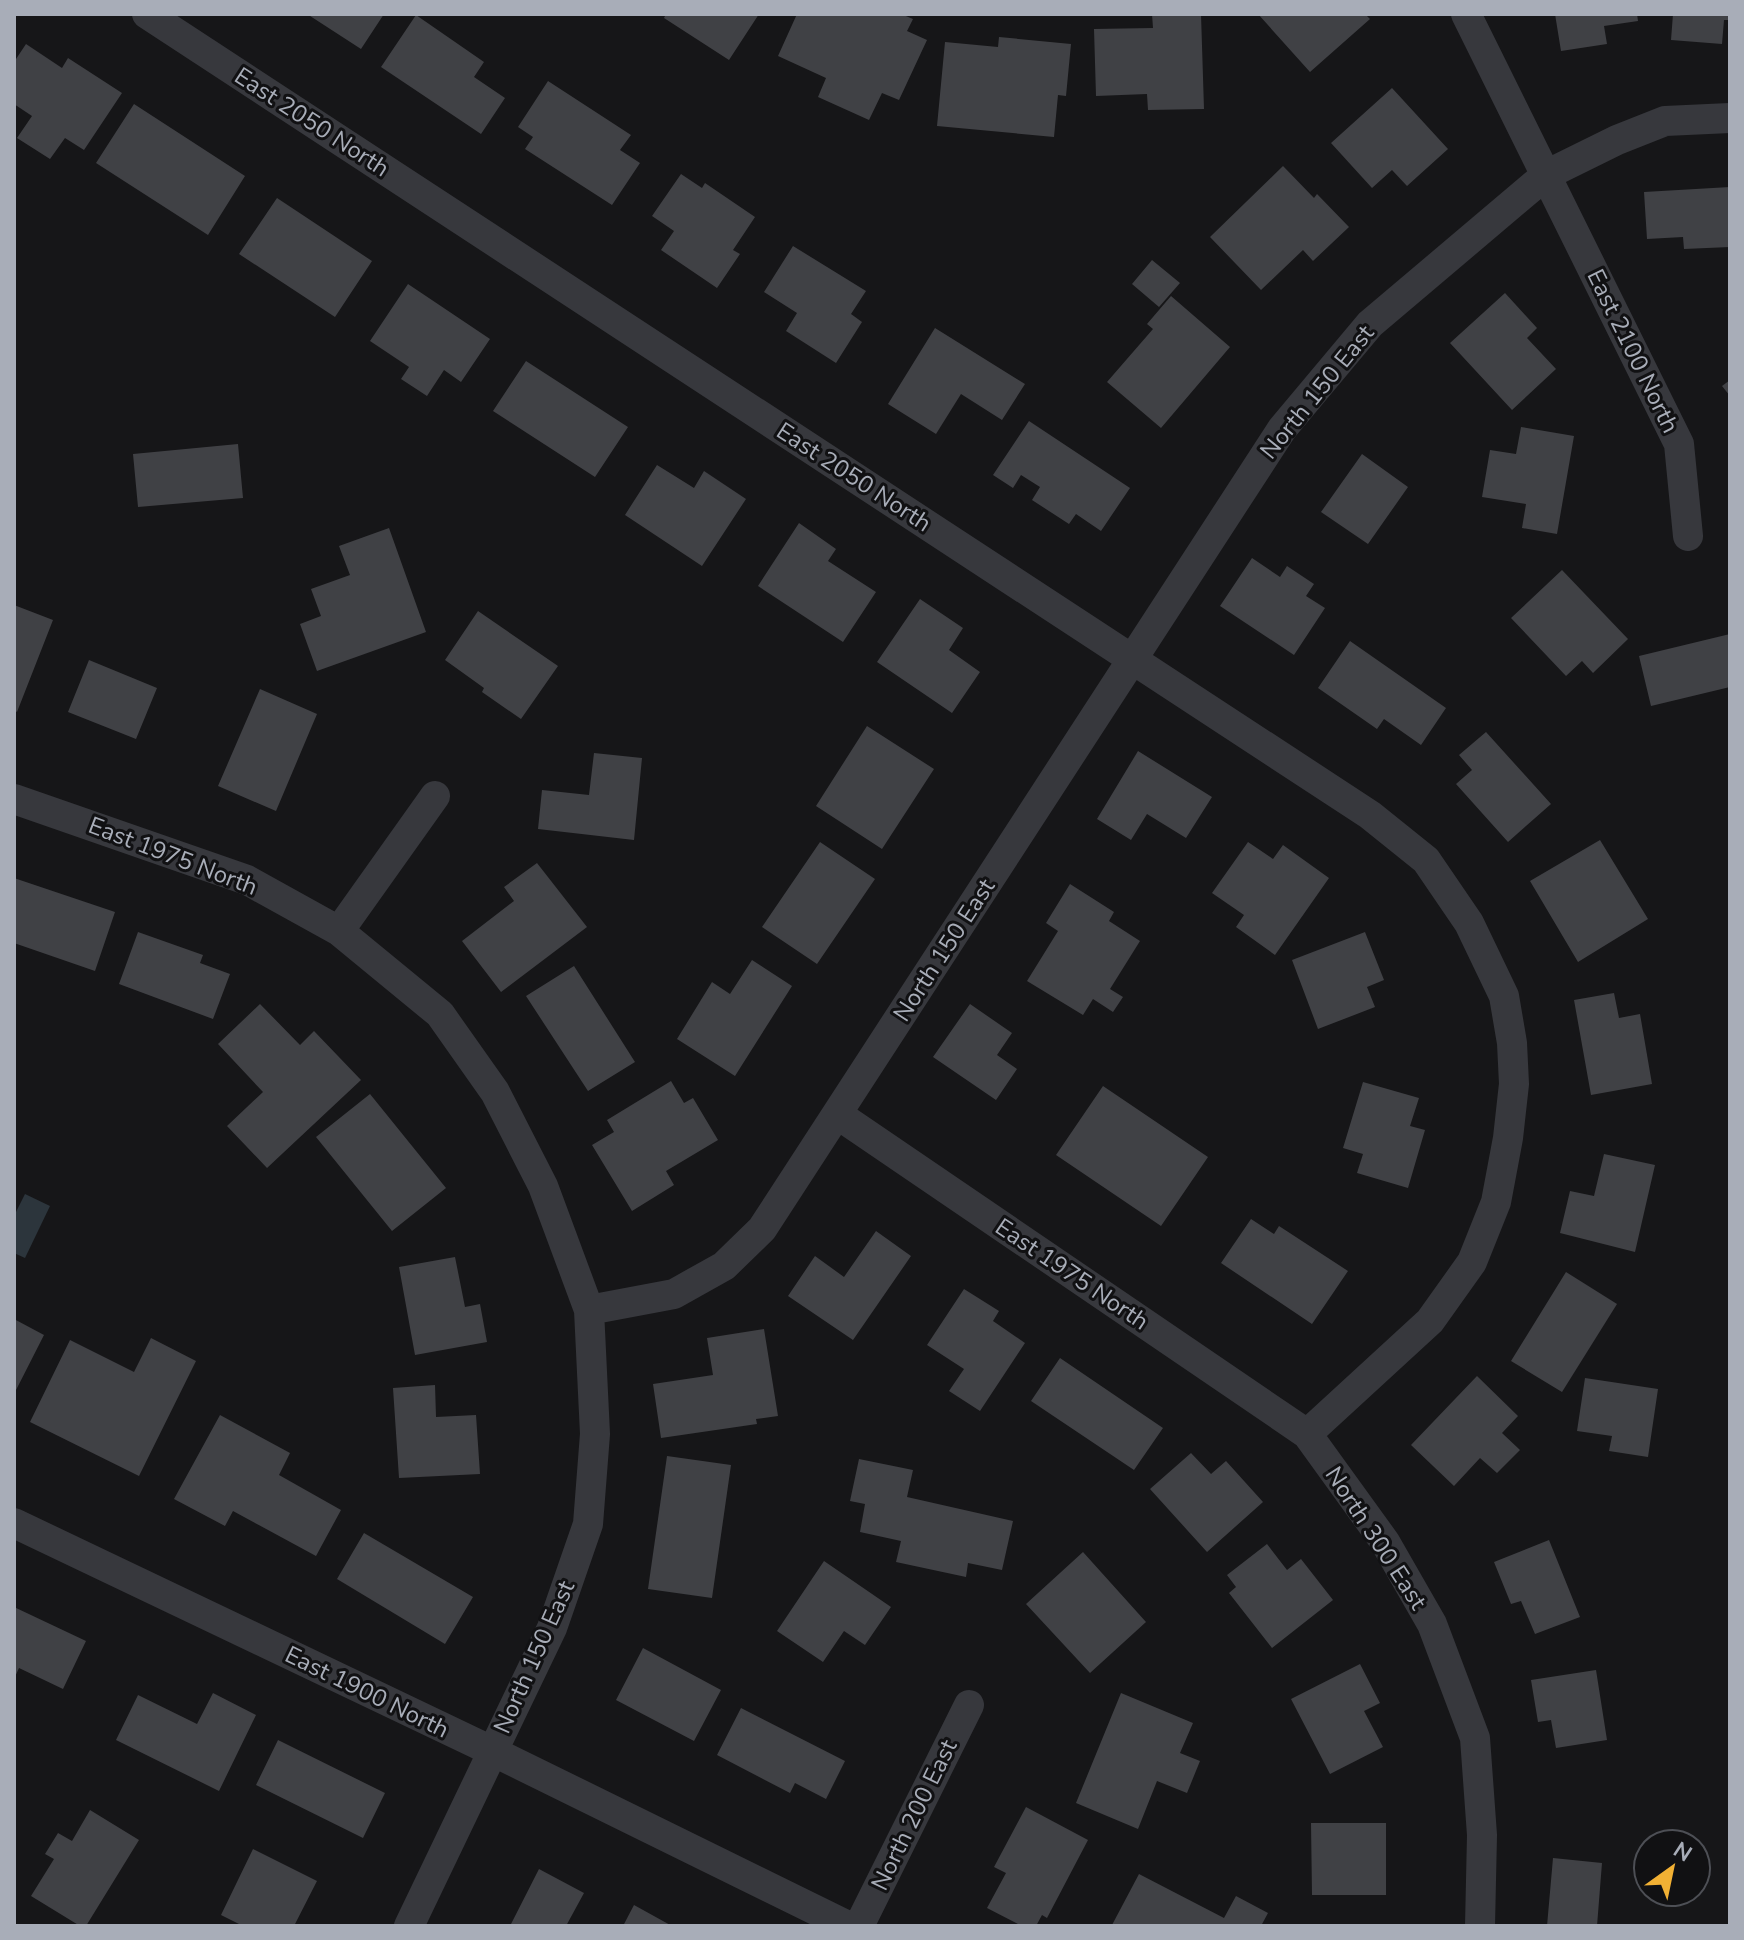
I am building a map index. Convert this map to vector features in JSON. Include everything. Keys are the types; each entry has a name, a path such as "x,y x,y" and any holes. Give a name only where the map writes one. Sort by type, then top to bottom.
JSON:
{"street":[{"name":"East 2050 North","path":"147,14 1370,815 1426,860 1469,923 1504,996 1512,1043 1514,1084 1496,1202 1472,1262 1430,1321 1307,1434"},
{"name":"East 2100 North","path":"1466,14 1679,444 1688,536"},
{"name":"North 150 East","path":"409,1926 552,1628 588,1524 595,1434 589,1310 674,1294 724,1266 762,1229 1282,429 1370,324 1546,175 1617,140 1665,121 1730,118"},
{"path":"339,931 435,796"},
{"name":"East 1975 North","path":"14,799 247,880 339,931 440,1014 495,1092 543,1186 589,1310"},
{"name":"East 1975 North","path":"837,1114 1307,1434"},
{"name":"North 300 East","path":"1307,1434 1385,1542 1432,1624 1475,1738 1482,1835 1480,1926"},
{"name":"East 1900 North","path":"14,1523 492,1751 848,1926"},
{"name":"North 200 East","path":"859,1926 969,1705"}],"shaded area":[{"path":"25,1194 50,1206 25,1258 14,1253 14,1216"}],"building":[{"path":"307,14 384,14 361,49"},
{"path":"666,14 759,14 729,60 664,18"},
{"path":"797,14 901,14 913,19 907,31 927,40 899,100 882,93 869,120 818,97 826,78 778,56"},
{"path":"1152,14 1201,14 1204,109 1148,110 1147,94 1096,96 1094,29 1153,28"},
{"path":"1258,14 1365,14 1370,19 1310,72"},
{"path":"1555,14 1637,14 1638,21 1604,26 1607,44 1561,51"},
{"path":"1673,14 1730,14 1730,20 1724,20 1722,44 1671,40"},
{"path":"416,15 484,62 474,77 505,98 481,134 381,67"},
{"path":"999,37 1071,44 1066,96 1058,95 1054,137 937,126 945,42 998,47"},
{"path":"26,44 62,68 68,58 122,93 84,150 65,138 50,159 17,138 32,116 14,104 14,62"},
{"path":"548,81 631,135 620,150 640,163 612,205 525,149 533,137 518,127"},
{"path":"1392,88 1448,149 1407,186 1392,170 1372,188 1331,143"},
{"path":"134,104 245,176 208,235 96,163"},
{"path":"1283,166 1314,198 1317,194 1349,227 1313,261 1303,250 1261,290 1210,237"},
{"path":"681,174 702,188 705,183 755,217 733,250 740,254 717,288 661,250 674,231 652,216"},
{"path":"1730,187 1730,247 1684,249 1683,237 1647,239 1644,192"},
{"path":"277,198 372,261 335,317 239,254"},
{"path":"793,246 866,291 851,314 862,322 836,363 786,331 797,313 764,292"},
{"path":"1152,260 1180,283 1159,307 1132,284"},
{"path":"408,284 490,339 461,382 444,370 427,396 401,379 409,367 370,341"},
{"path":"1505,293 1537,328 1527,338 1556,369 1512,410 1450,343"},
{"path":"1171,296 1230,347 1161,428 1107,382 1153,329 1147,324"},
{"path":"935,328 1025,384 1002,420 961,394 936,434 888,404"},
{"path":"526,361 628,427 595,477 493,411"},
{"path":"1730,380 1730,396 1722,386"},
{"path":"1029,421 1130,488 1101,531 1076,514 1069,524 1032,500 1040,487 1021,475 1013,488 993,475"},
{"path":"1521,427 1574,436 1557,534 1522,528 1526,504 1482,497 1490,450 1516,454"},
{"path":"238,444 243,498 138,507 133,454"},
{"path":"1362,454 1408,487 1368,544 1321,512"},
{"path":"657,465 694,488 704,471 746,499 702,566 625,515"},
{"path":"799,523 836,549 828,561 876,592 843,642 758,586"},
{"path":"389,528 426,632 317,671 300,624 321,616 311,589 350,575 339,546"},
{"path":"1252,558 1280,577 1287,566 1314,584 1306,596 1325,608 1294,655 1220,606"},
{"path":"1562,570 1628,639 1593,673 1582,661 1566,676 1511,618"},
{"path":"920,599 963,628 949,650 980,672 952,713 877,662"},
{"path":"14,605 53,620 17,712 14,710"},
{"path":"478,611 558,666 521,719 482,692 484,688 445,660"},
{"path":"1730,634 1730,687 1651,706 1639,656"},
{"path":"1350,641 1446,708 1421,745 1384,719 1377,729 1318,688"},
{"path":"89,660 157,688 136,739 68,712"},
{"path":"260,689 317,714 276,811 218,786"},
{"path":"867,726 934,769 882,849 816,806"},
{"path":"1486,732 1551,804 1508,842 1456,784 1472,770 1459,755"},
{"path":"1138,751 1212,797 1186,838 1147,814 1131,840 1097,819"},
{"path":"594,753 642,758 634,840 538,829 542,790 589,795"},
{"path":"1600,840 1648,919 1578,962 1530,881"},
{"path":"820,842 875,879 817,964 762,927"},
{"path":"1248,842 1273,859 1283,845 1329,878 1275,955 1236,927 1244,915 1212,893"},
{"path":"537,863 587,927 501,992 462,941 514,901 504,887"},
{"path":"14,878 115,912 95,971 14,943"},
{"path":"1070,884 1114,912 1109,921 1140,941 1110,989 1123,997 1113,1012 1093,999 1083,1015 1027,981 1058,931 1046,923"},
{"path":"138,932 203,955 200,963 230,974 213,1019 119,984"},
{"path":"1365,932 1384,980 1367,987 1375,1007 1318,1029 1292,960"},
{"path":"752,960 792,986 735,1076 677,1039 712,982 730,994"},
{"path":"574,966 635,1062 588,1091 526,996"},
{"path":"1614,993 1619,1018 1640,1014 1652,1084 1591,1095 1574,1000"},
{"path":"260,1004 300,1045 314,1031 361,1080 267,1168 227,1126 263,1092 218,1044"},
{"path":"970,1004 1012,1033 997,1055 1017,1069 996,1100 933,1057"},
{"path":"671,1081 684,1103 693,1098 718,1140 666,1171 674,1185 632,1211 592,1145 614,1132 607,1120"},
{"path":"1363,1082 1419,1098 1410,1126 1425,1130 1408,1188 1357,1173 1363,1154 1343,1148"},
{"path":"1103,1086 1208,1157 1161,1226 1056,1155"},
{"path":"370,1094 446,1188 392,1231 316,1137"},
{"path":"1604,1154 1655,1165 1635,1252 1560,1233 1570,1191 1594,1196"},
{"path":"1251,1219 1274,1234 1279,1226 1348,1271 1312,1324 1221,1263"},
{"path":"876,1231 911,1256 853,1340 788,1296 815,1256 844,1277"},
{"path":"455,1257 465,1307 480,1304 487,1342 415,1355 399,1267"},
{"path":"1566,1272 1617,1304 1562,1392 1511,1361"},
{"path":"964,1289 999,1311 993,1321 1025,1343 980,1411 949,1391 964,1369 927,1345"},
{"path":"14,1319 44,1335 14,1394"},
{"path":"764,1329 778,1416 756,1419 757,1424 661,1438 653,1384 713,1375 707,1338"},
{"path":"151,1338 196,1361 139,1476 30,1422 70,1340 134,1372"},
{"path":"1060,1358 1163,1428 1134,1470 1031,1401"},
{"path":"1477,1376 1518,1416 1502,1433 1520,1450 1497,1473 1480,1458 1454,1486 1411,1445"},
{"path":"1585,1378 1658,1389 1648,1457 1609,1451 1612,1436 1577,1431"},
{"path":"435,1385 436,1417 476,1415 480,1474 399,1478 393,1388"},
{"path":"220,1415 290,1453 279,1475 341,1510 316,1556 233,1511 225,1526 174,1499"},
{"path":"1191,1453 1211,1474 1226,1461 1263,1502 1207,1552 1150,1489"},
{"path":"667,1456 731,1465 712,1598 648,1589"},
{"path":"859,1459 913,1470 907,1497 1013,1521 1002,1570 968,1563 966,1577 896,1562 901,1541 860,1532 865,1504 850,1501"},
{"path":"364,1533 473,1597 445,1644 337,1579"},
{"path":"1549,1540 1580,1617 1535,1634 1521,1601 1511,1604 1494,1562"},
{"path":"1267,1544 1287,1570 1301,1559 1333,1600 1272,1648 1229,1593 1236,1587 1227,1575"},
{"path":"1083,1552 1146,1622 1090,1673 1026,1604"},
{"path":"824,1561 891,1607 865,1645 844,1631 823,1662 777,1631"},
{"path":"14,1607 86,1641 63,1689 19,1668 14,1679"},
{"path":"643,1648 721,1690 694,1741 616,1700"},
{"path":"1360,1664 1380,1703 1364,1711 1383,1747 1330,1774 1291,1699"},
{"path":"1596,1670 1607,1740 1556,1748 1551,1720 1538,1722 1531,1680"},
{"path":"213,1693 256,1715 219,1791 116,1740 138,1695 197,1724"},
{"path":"1121,1693 1193,1723 1180,1753 1200,1761 1187,1793 1157,1781 1138,1829 1076,1803"},
{"path":"741,1708 845,1761 826,1799 795,1783 790,1793 717,1755"},
{"path":"278,1740 385,1793 363,1838 256,1785"},
{"path":"1026,1807 1088,1840 1047,1918 1042,1915 1036,1926 1022,1926 987,1908 1006,1873 994,1867"},
{"path":"90,1810 139,1840 86,1926 80,1926 31,1896 54,1859 45,1854 58,1833 72,1841"},
{"path":"1311,1823 1386,1823 1386,1895 1312,1895"},
{"path":"253,1849 317,1881 294,1926 243,1926 221,1915"},
{"path":"1553,1858 1602,1863 1597,1926 1547,1926"},
{"path":"539,1869 584,1893 566,1926 510,1926"},
{"path":"1139,1874 1224,1918 1236,1896 1268,1913 1261,1926 1112,1925"},
{"path":"634,1905 672,1926 623,1926"}]}
